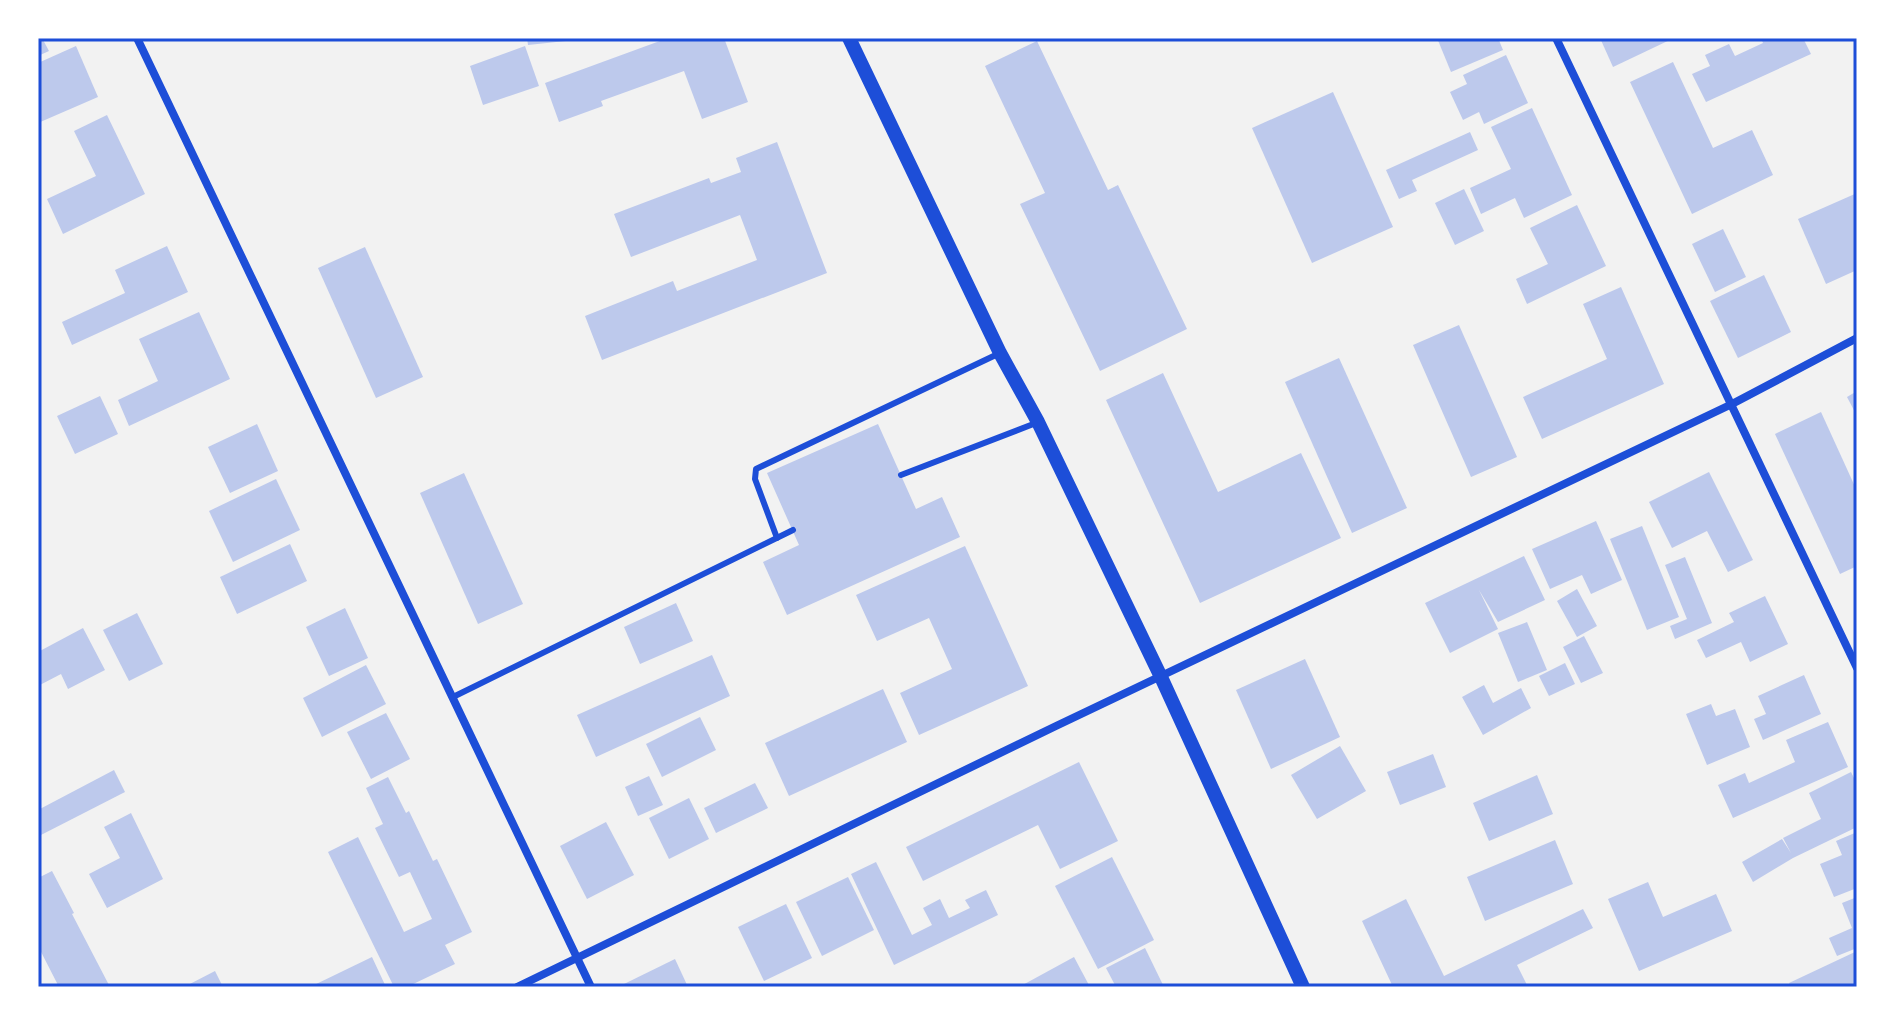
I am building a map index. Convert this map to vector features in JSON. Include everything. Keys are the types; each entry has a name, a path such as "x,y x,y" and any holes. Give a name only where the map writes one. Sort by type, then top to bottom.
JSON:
{"street":[{"path":"137,38 591,987"},
{"path":"849,38 1000,353 1038,422 1161,677 1303,987"},
{"path":"1556,38 1857,668"},
{"path":"517,987 1732,404 1857,338"}],"lane":[{"path":"777,538 755,479 756,469 1000,353"},
{"path":"901,475 1038,422"},
{"path":"453,697 793,530"}],"building":[{"path":"38,38 42,38 49,51 38,56"},
{"path":"527,38 575,38 575,40 528,45"},
{"path":"668,38 724,38 748,102 702,119 684,71 601,101 603,106 559,122 545,83"},
{"path":"1437,38 1498,38 1503,50 1451,72"},
{"path":"1600,38 1674,38 1613,67"},
{"path":"1761,38 1803,38 1811,54 1706,102 1692,74 1710,66 1705,55 1729,44 1735,56 1763,43"},
{"path":"1037,41 1108,190 1118,185 1187,329 1100,371 1020,204 1045,193 985,66"},
{"path":"76,46 98,97 38,123 38,63"},
{"path":"525,46 539,86 483,105 470,66"},
{"path":"1506,55 1528,103 1484,124 1479,112 1463,120 1450,92 1467,84 1463,75"},
{"path":"1673,62 1713,148 1752,130 1773,175 1692,214 1630,82"},
{"path":"1333,92 1393,227 1312,263 1252,128"},
{"path":"1532,108 1572,195 1524,218 1515,198 1481,214 1470,188 1511,169 1491,127"},
{"path":"107,115 145,194 63,234 47,199 96,176 74,131"},
{"path":"1470,132 1478,150 1412,180 1417,191 1399,199 1386,170"},
{"path":"777,142 827,273 602,360 585,316 673,281 677,291 757,260 740,215 631,257 614,214 709,178 711,183 741,172 736,158"},
{"path":"1464,189 1484,231 1455,245 1435,203"},
{"path":"1857,193 1857,270 1826,284 1798,219"},
{"path":"1577,205 1606,266 1527,304 1516,279 1548,264 1530,228"},
{"path":"1723,229 1746,277 1715,292 1692,244"},
{"path":"167,246 188,292 72,345 62,322 125,293 115,270"},
{"path":"365,247 423,377 376,398 318,268"},
{"path":"1764,275 1791,332 1738,358 1710,301"},
{"path":"1621,287 1664,384 1542,439 1523,397 1607,359 1583,304"},
{"path":"199,312 230,379 129,426 118,400 158,381 139,339"},
{"path":"1459,325 1517,457 1471,477 1413,345"},
{"path":"1339,358 1407,508 1352,533 1285,382"},
{"path":"1163,373 1218,492 1301,453 1341,538 1200,603 1106,400"},
{"path":"1857,391 1857,416 1847,397"},
{"path":"100,396 118,434 75,454 57,416"},
{"path":"1821,412 1857,491 1857,566 1840,574 1775,434"},
{"path":"257,424 278,471 230,493 208,447"},
{"path":"878,424 916,509 942,497 960,537 787,615 763,562 799,545 767,473"},
{"path":"1709,472 1753,560 1728,572 1707,531 1672,548 1649,502"},
{"path":"464,473 523,604 478,624 420,493"},
{"path":"276,479 300,530 233,562 209,511"},
{"path":"1596,521 1622,580 1591,594 1582,575 1550,589 1532,549"},
{"path":"1642,526 1679,617 1647,630 1610,539"},
{"path":"290,544 307,581 237,614 220,577"},
{"path":"965,546 1028,686 919,735 900,693 952,669 929,618 877,641 856,595"},
{"path":"1524,556 1545,600 1498,622 1479,590 1498,629 1450,653 1425,603"},
{"path":"1685,557 1712,623 1675,639 1670,626 1687,619 1665,565"},
{"path":"1577,589 1597,626 1577,637 1557,601"},
{"path":"1765,596 1788,644 1750,662 1741,642 1706,658 1697,640 1734,622 1729,613"},
{"path":"676,603 693,641 640,664 624,627"},
{"path":"345,608 368,658 329,676 306,627"},
{"path":"137,613 163,664 129,681 103,630"},
{"path":"1527,622 1547,670 1518,682 1498,633"},
{"path":"83,628 105,670 68,689 61,674 38,686 38,652"},
{"path":"1584,636 1603,673 1581,683 1563,647"},
{"path":"712,655 730,696 596,757 577,715"},
{"path":"1305,659 1340,737 1271,769 1236,690"},
{"path":"1565,663 1575,684 1549,696 1539,676"},
{"path":"366,665 386,704 322,737 303,698"},
{"path":"1804,675 1821,714 1763,740 1754,719 1766,714 1758,696"},
{"path":"1484,685 1493,703 1521,688 1531,708 1483,735 1462,697"},
{"path":"883,689 907,742 789,796 765,743"},
{"path":"1711,704 1716,716 1735,709 1750,747 1707,765 1686,714"},
{"path":"386,713 410,759 371,779 347,732"},
{"path":"700,717 716,750 662,777 646,744"},
{"path":"1828,722 1848,767 1733,818 1718,785 1745,773 1749,783 1795,762 1786,740"},
{"path":"1340,746 1366,791 1317,819 1291,775"},
{"path":"1433,754 1446,787 1400,805 1387,772"},
{"path":"1079,762 1118,841 1060,869 1038,825 923,881 906,847"},
{"path":"114,770 125,792 39,836 38,810"},
{"path":"1851,772 1857,784 1857,827 1793,858 1753,882 1742,862 1782,839 1791,853 1783,838 1821,819 1809,793"},
{"path":"1537,775 1553,814 1489,841 1473,803"},
{"path":"649,776 663,805 638,816 625,787"},
{"path":"388,777 406,813 409,811 433,861 437,859 472,932 445,945 455,964 407,987 394,987 328,852 358,837 404,932 432,919 410,872 399,877 375,828 383,824 366,788"},
{"path":"755,783 768,808 716,833 704,808"},
{"path":"689,798 709,839 669,859 649,818"},
{"path":"131,813 163,879 107,908 89,874 120,858 104,827"},
{"path":"606,822 634,875 587,899 560,846"},
{"path":"1857,832 1857,888 1834,897 1820,864 1842,855 1836,841"},
{"path":"1555,840 1573,884 1485,921 1467,877"},
{"path":"1112,857 1154,940 1098,969 1055,886"},
{"path":"876,862 912,935 932,925 923,908 940,899 949,918 970,908 965,900 986,890 998,915 894,965 851,874"},
{"path":"52,871 110,987 59,987 38,946 38,878"},
{"path":"848,877 874,930 822,956 796,902"},
{"path":"1648,882 1663,917 1716,894 1732,931 1639,971 1608,899"},
{"path":"1857,897 1857,948 1837,956 1829,938 1852,928 1842,903"},
{"path":"1406,899 1444,976 1583,909 1593,928 1517,965 1528,987 1393,987 1362,921"},
{"path":"786,904 812,958 764,981 738,927"},
{"path":"1145,948 1164,987 1116,987 1106,968"},
{"path":"1857,951 1857,987 1791,987 1789,983"},
{"path":"372,957 386,987 310,987"},
{"path":"1074,957 1090,987 1019,987"},
{"path":"675,959 688,987 625,987 624,984"},
{"path":"215,971 223,987 184,987"}]}
